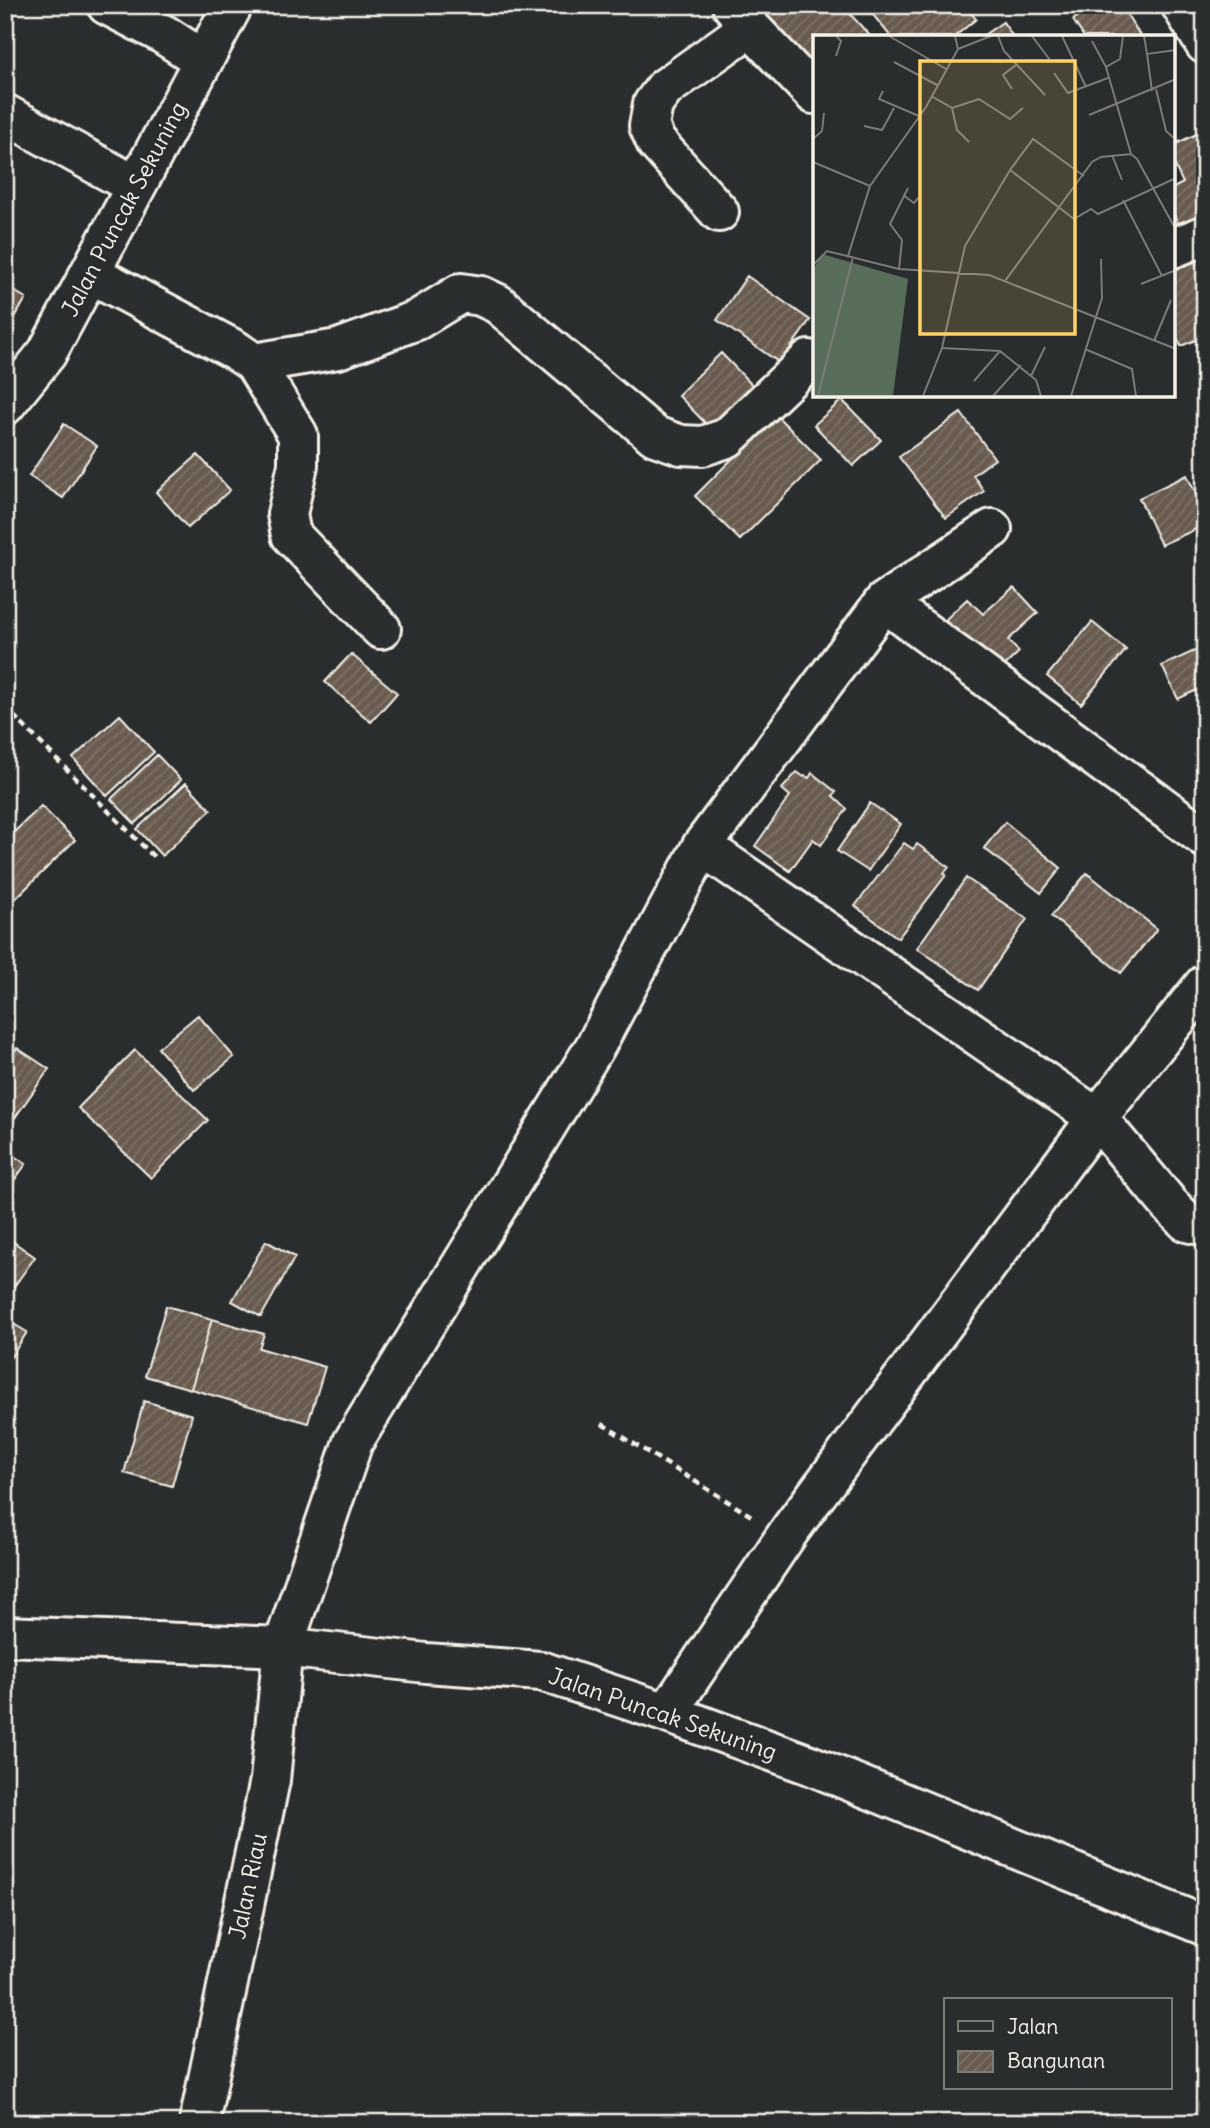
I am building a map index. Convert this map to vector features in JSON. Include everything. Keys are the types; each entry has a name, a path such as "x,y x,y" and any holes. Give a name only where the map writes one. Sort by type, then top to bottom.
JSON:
{"street":[{"path":"107,5 163,34 203,60"},
{"name":"Jalan Puncak Sekuning","path":"5,405 47,353 233,5"},
{"path":"1181,5 1205,44"},
{"path":"719,212 656,142 649,126 653,104 664,88 741,16 813,93"},
{"path":"5,114 136,186"},
{"path":"1175,246 1205,235"},
{"path":"90,273 235,349 254,363 298,435 298,465 287,514 292,535 382,629"},
{"path":"254,363 338,349 417,320 461,293 481,296 498,304 655,436 681,445 703,446 727,438 808,359"},
{"name":"Jalan Riau","path":"199,2123 270,1780 283,1647 353,1442 596,1045 702,846 884,602 992,529"},
{"path":"884,602 1205,838"},
{"path":"702,846 1097,1118 1170,1205 1187,1222 1205,1226"},
{"path":"667,1713 785,1536 1097,1118 1205,985"},
{"name":"Jalan Puncak Sekuning","path":"5,1636 283,1647 426,1663 541,1671 810,1765 1205,1926"}],"path":[{"path":"5,708 154,857"},
{"path":"602,1424 785,1536"}],"building":[{"path":"738,5 842,5 869,35 813,35 813,86"},
{"path":"865,5 965,5 976,19 956,35 889,35"},
{"path":"1095,5 1121,5 1140,35 1083,35 1073,20"},
{"path":"1003,22 1012,35 984,35"},
{"path":"1205,130 1205,227 1185,236 1175,217 1175,187 1183,183 1175,166 1175,144"},
{"path":"1205,253 1205,336 1181,346 1175,333 1175,266"},
{"path":"747,276 810,320 780,363 717,320"},
{"path":"5,286 26,298 5,335"},
{"path":"721,353 753,386 710,428 678,395"},
{"path":"842,400 881,440 853,466 814,425"},
{"path":"961,413 995,459 973,475 984,491 946,518 899,457"},
{"path":"776,415 821,460 740,540 695,496"},
{"path":"64,424 97,446 63,498 29,476"},
{"path":"198,455 230,490 188,528 156,492"},
{"path":"1187,475 1205,513 1205,525 1161,545 1139,498"},
{"path":"1014,587 1038,613 1008,640 1019,652 993,677 941,624 967,599 983,614"},
{"path":"1092,622 1126,650 1081,704 1047,676"},
{"path":"1205,646 1205,686 1178,699 1162,666"},
{"path":"351,654 397,693 371,722 325,682"},
{"path":"120,715 154,752 107,796 73,758"},
{"path":"157,755 181,780 135,824 111,799"},
{"path":"797,772 809,778 812,773 836,792 833,796 847,809 821,845 813,839 790,871 755,846 790,796 782,789"},
{"path":"186,783 211,810 162,856 137,829"},
{"path":"870,803 901,824 868,871 837,851"},
{"path":"41,806 75,840 5,909 5,841"},
{"path":"1005,822 1061,868 1041,893 984,848"},
{"path":"904,843 913,849 917,844 949,867 944,873 946,875 898,938 855,906"},
{"path":"1087,873 1157,929 1121,973 1051,916"},
{"path":"966,878 1027,919 978,990 917,948"},
{"path":"198,1015 234,1057 194,1090 158,1048"},
{"path":"17,1048 49,1069 7,1129 5,1065"},
{"path":"135,1050 208,1120 151,1178 78,1108"},
{"path":"5,1150 26,1164 5,1193"},
{"path":"5,1236 35,1257 5,1299"},
{"path":"266,1241 295,1257 261,1317 232,1301"},
{"path":"166,1306 212,1319 191,1389 145,1376"},
{"path":"5,1319 27,1332 5,1366"},
{"path":"212,1319 264,1334 259,1348 325,1367 308,1423 191,1389"},
{"path":"144,1401 192,1415 172,1486 124,1473"}]}
